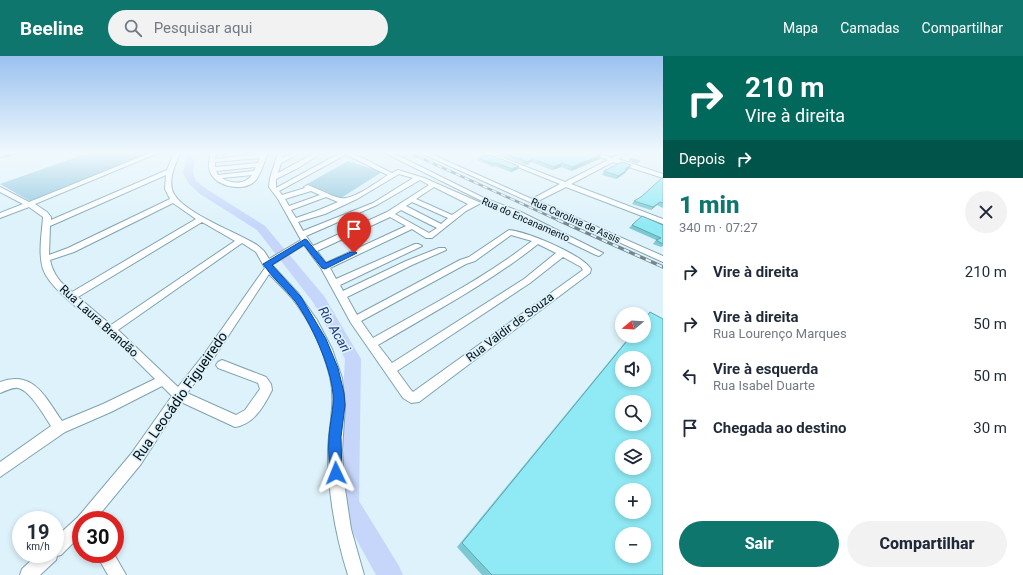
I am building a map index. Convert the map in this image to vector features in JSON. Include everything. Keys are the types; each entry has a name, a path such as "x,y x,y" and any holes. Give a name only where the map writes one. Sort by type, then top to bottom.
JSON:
{"street":[{"path":"0,216 95,177"},
{"path":"46,225 155,177"},
{"path":"169,177 169,188 173,200 202,219 256,247 261,252 298,300 321,339 333,368 338,393 339,405 335,448 338,504 345,541 356,575"},
{"path":"278,195 306,177"},
{"path":"293,221 322,212 355,198 388,177"},
{"path":"414,177 474,204"},
{"name":"Rua do Encanamento","path":"438,177 599,253"},
{"name":"Rua Carolina de Assis","path":"479,177 663,259"},
{"path":"549,177 663,222"},
{"path":"533,201 580,177"},
{"path":"273,178 272,186 293,221 301,241 312,250 325,267 355,320 390,370 527,280 562,253"},
{"path":"270,264 301,241 381,201 418,178"},
{"path":"312,250 390,214 433,185"},
{"path":"278,195 308,188 341,201 346,201"},
{"path":"0,189 45,214 47,217 46,225"},
{"path":"287,210 326,195"},
{"path":"45,259 71,250 173,200"},
{"path":"412,200 453,218"},
{"path":"390,214 426,235 430,235 453,218 458,212 485,200"},
{"path":"402,207 441,227"},
{"path":"71,297 202,219"},
{"name":"Rua Laura Brandão","path":"46,225 45,259 47,269 52,278 71,297 110,330 178,395 235,421 241,421 247,418 266,390 265,384 262,380 222,365"},
{"path":"325,267 411,227"},
{"name":"Rua Valdir de Souza","path":"355,320 472,259 507,234 513,232 562,253 584,265 587,269 587,271 415,398 411,398 407,394 390,370"},
{"path":"110,330 241,240"},
{"path":"371,344 487,276 514,259 536,241"},
{"path":"335,283 418,246"},
{"path":"342,296 408,263 442,250"},
{"name":"Rua Leocádio Figueiredo","path":"92,511 136,459 178,395 209,356 270,264"},
{"path":"0,470 60,428 107,408 162,381"},
{"path":"0,388 17,382 31,389 60,428"},
{"path":"64,541 72,533"},
{"path":"28,575 41,563"},
{"path":"110,563 118,575"}],"shaded area":[{"path":"19,177 89,177 30,201 0,184"},
{"path":"319,177 374,177 341,198 307,184"}],"building":[{"path":"663,177 663,203 660,202 653,207 634,201 641,197"},
{"path":"642,216 663,225 663,244 656,240 661,238 632,225"},
{"path":"651,313 663,319 663,575 492,575 462,543 615,356 615,387 651,387 651,351 619,351 625,343 651,343"}],"waterway":[{"name":"Rio Acari","path":"190,177 192,182 204,192 261,228 319,299 353,359 348,504 390,575"}],"railway":[{"path":"463,177 560,221"},
{"path":"558,220 663,267"}],"route":[{"path":"336,473 335,437 339,405 333,368 321,339 308,314 288,287 272,272 267,264 305,241 325,267 354,253"}]}
